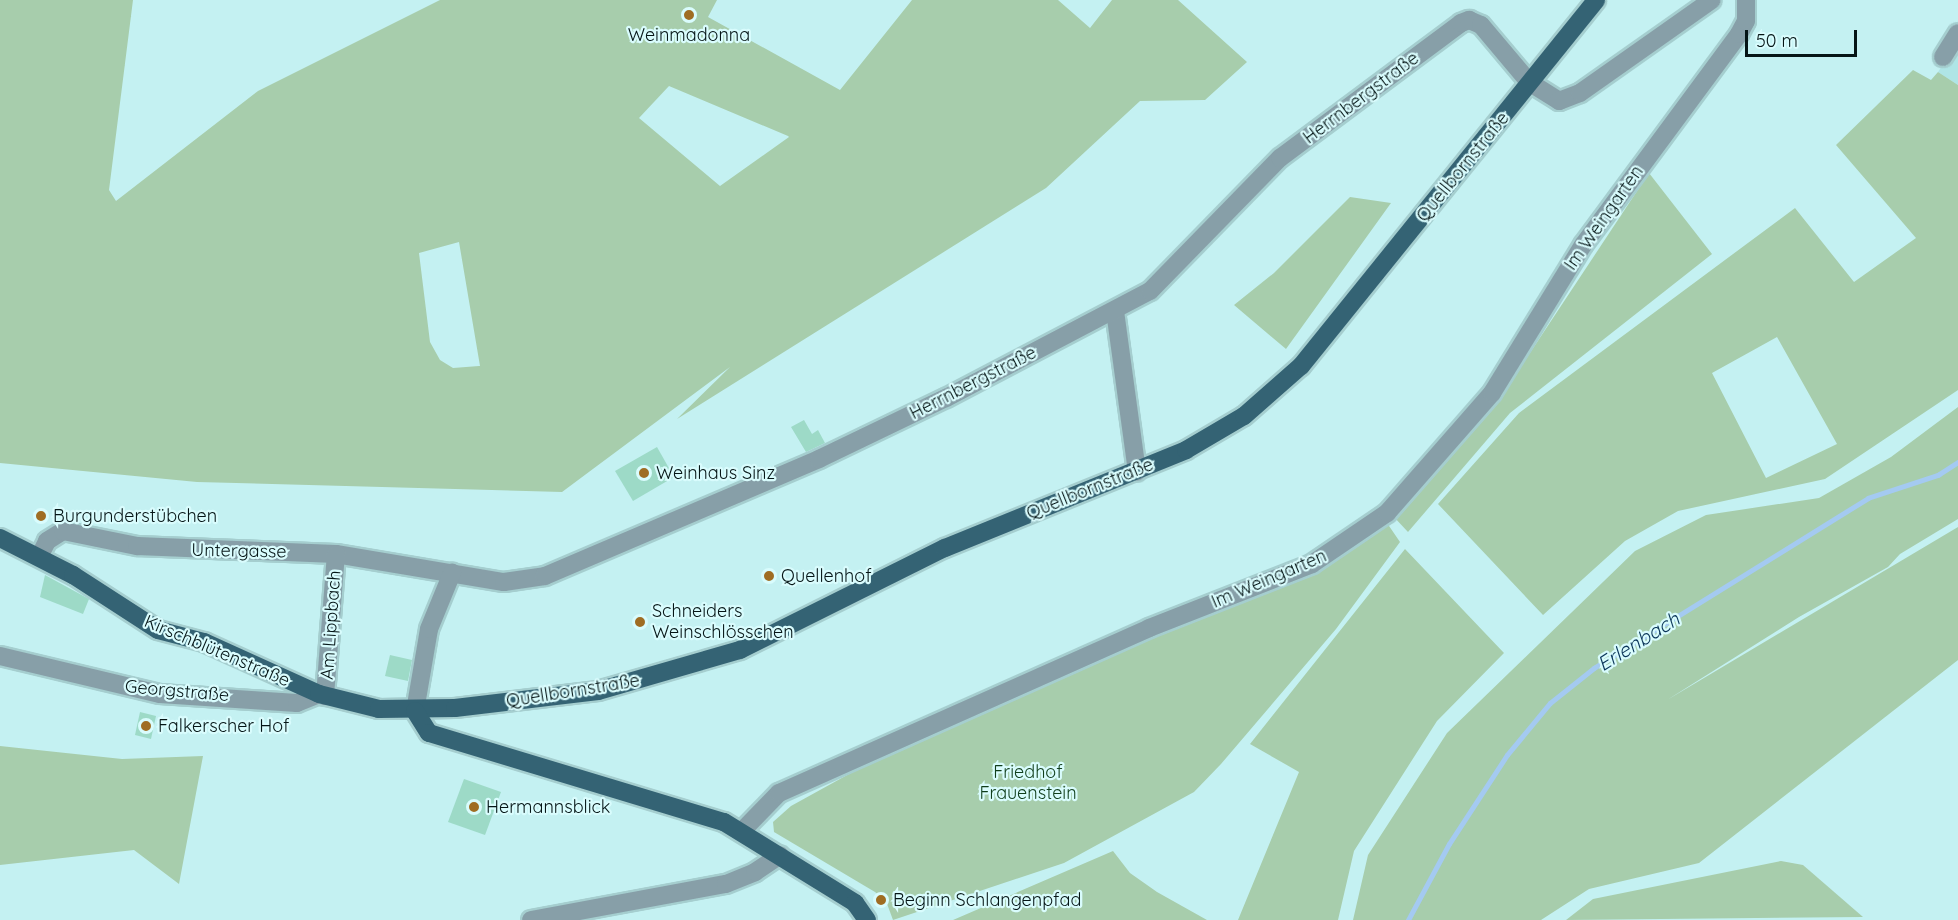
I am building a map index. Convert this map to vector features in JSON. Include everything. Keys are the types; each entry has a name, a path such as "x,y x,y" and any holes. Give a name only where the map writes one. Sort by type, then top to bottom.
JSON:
{"main road":[{"name":"Quellbornstraße","path":"416,711 598,691 740,650 945,548 1137,472 1216,435 1301,366 1596,0"},
{"name":"Kirschblütenstraße","path":"0,538 39,557 158,630 204,642 322,695 379,709 416,711"},
{"path":"416,711 429,734 705,815 742,831 855,903 867,920"}],"street":[{"path":"1529,82 1545,95 1569,100 1712,0"},
{"name":"Im Weingarten","path":"742,831 779,793 1149,628 1312,564 1387,513 1492,393 1583,244 1739,34 1746,21 1746,0"},
{"name":"Herrnbergstraße","path":"452,573 504,582 545,576 614,551 946,398 1115,311 1150,291 1280,158 1461,23 1469,20 1481,25 1529,82"},
{"path":"1943,57 1957,38"},
{"path":"1115,311 1137,472"},
{"name":"Untergasse","path":"39,557 47,541 63,531 137,546 206,552 336,554 452,573"},
{"name":"Am Lippbach","path":"322,695 336,554"},
{"path":"416,711 429,629 452,573"},
{"name":"Georgstraße","path":"0,656 160,694 297,703 322,695"},
{"path":"531,920 726,884 755,872 780,855"}],"shaded area":[{"path":"1958,42 1958,85 1938,72"}],"green space":[{"path":"0,0 133,0 109,190 116,201 258,91 440,0 717,0 708,17 840,90 912,0 1058,0 1090,28 1112,0 1178,0 1247,62 1205,100 1140,101 1046,188 677,419 730,367 562,492 197,482 0,463","holes":["669,86 788,136 789,137 720,186 639,118","459,242 480,366 453,368 440,360 430,342 419,253"]},
{"path":"1913,70 1931,80 1938,72 1958,85 1958,390 1825,479 1678,511 1625,541 1543,615 1438,504 1519,413 1795,208 1854,282 1916,238 1836,145","holes":["1777,337 1837,444 1766,478 1712,373"]},
{"path":"1649,173 1712,254 1510,413 1408,532 1393,516 1506,389"},
{"path":"1350,197 1391,203 1286,349 1234,305 1274,273"},
{"path":"1958,407 1958,519 1900,554 1888,567 1799,617 1667,700 1958,527 1958,660 1699,863 1589,889 1541,920 1353,920 1368,855 1447,733 1635,551 1706,515 1819,498 1891,457"},
{"name":"Friedhof Frauenstein","path":"1387,523 1400,542 1336,629 1221,764 1194,792 1064,863 893,920 886,901 875,892 774,832 773,822 791,806 878,758"},
{"path":"1405,549 1504,653 1437,721 1354,851 1338,920 1238,920 1299,772 1250,744"},
{"path":"0,746 122,759 203,756 179,884 134,850 0,865"},
{"path":"1113,851 1130,873 1157,892 1207,920 953,920"},
{"path":"1781,861 1803,865 1863,917 1566,920 1593,899"}],"building":[{"path":"804,420 812,434 818,430 825,443 806,452 791,427"},
{"name":"Weinhaus Sinz","path":"657,447 674,477 633,501 615,471"},
{"path":"45,575 89,599 83,614 40,597"},
{"path":"390,655 412,660 408,681 385,676"},
{"name":"Falkerscher Hof","path":"140,712 156,716 151,739 135,735"},
{"name":"Hermannsblick","path":"464,779 501,792 485,835 448,822"}],"waterway":[{"name":"Erlenbach","path":"1408,920 1449,844 1507,755 1550,703 1594,668 1868,498 1938,475 1958,462"}],"place":[{"name":"Weinmadonna","path":"689,15"},
{"name":"Weinhaus Sinz","path":"644,473"},
{"name":"Burgunderstübchen","path":"41,516"},
{"name":"Quellenhof","path":"769,576"},
{"name":"Schneiders Weinschlösschen","path":"640,622"},
{"name":"Falkerscher Hof","path":"146,726"},
{"name":"Hermannsblick","path":"474,807"},
{"name":"Beginn Schlangenpfad","path":"881,900"}]}
